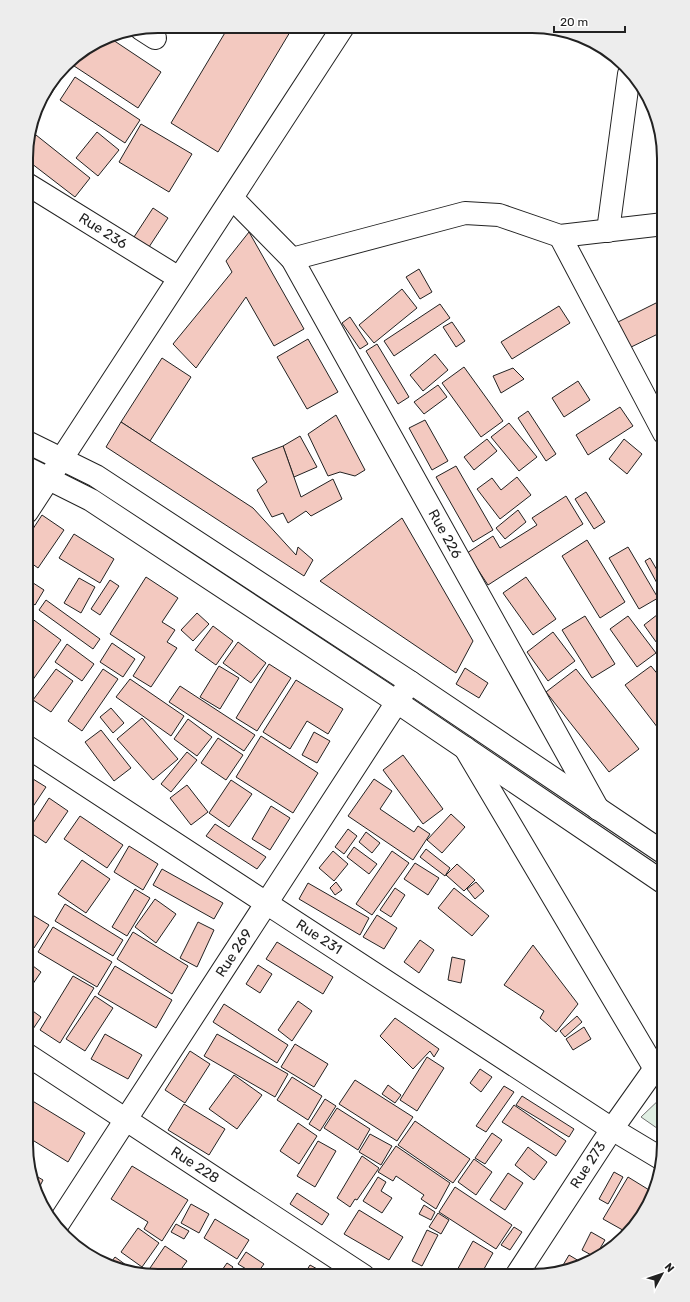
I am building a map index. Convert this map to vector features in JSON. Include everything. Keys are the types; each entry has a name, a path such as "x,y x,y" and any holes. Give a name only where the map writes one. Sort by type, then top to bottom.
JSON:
{"street":[{"path":"33,503 339,33"},
{"path":"608,231 628,79"},
{"name":"Rue 236","path":"33,188 179,278"},
{"name":"Rue 226","path":"232,198 292,259 598,808"},
{"path":"292,259 465,213 499,215 560,236 657,225"},
{"path":"560,236 657,420"},
{"path":"33,445 96,476 410,682 657,848"},
{"path":"33,471 91,500 466,748 657,878"},
{"name":"Rue 269","path":"60,1221 410,682"},
{"path":"466,748 657,1059"},
{"name":"Rue 231","path":"33,751 657,1156"},
{"name":"Rue 228","path":"33,1059 353,1269"},
{"name":"Rue 273","path":"521,1269 612,1128 657,1065"}],"green space":[{"path":"657,1102 657,1128 641,1117"}],"building":[{"path":"225,33 289,33 218,152 171,123"},
{"path":"114,41 161,72 138,108 74,66 88,54"},
{"path":"75,77 140,120 125,143 60,100"},
{"path":"141,124 192,154 169,192 119,162"},
{"path":"97,132 119,150 98,176 76,158"},
{"path":"36,135 90,178 75,197 33,165 35,137"},
{"path":"153,208 168,218 149,247 134,237"},
{"path":"249,232 304,329 274,346 246,297 196,368 173,344 232,272 226,261"},
{"path":"419,269 432,292 420,299 406,277"},
{"path":"402,289 417,308 374,343 359,325"},
{"path":"657,302 657,334 623,351 610,326"},
{"path":"440,304 450,318 394,356 384,341"},
{"path":"559,306 570,323 512,359 501,342"},
{"path":"350,317 368,344 360,349 342,323"},
{"path":"452,322 465,341 456,347 443,327"},
{"path":"308,339 338,392 307,409 277,357"},
{"path":"377,344 409,397 398,404 366,351"},
{"path":"435,354 448,370 423,391 410,375"},
{"path":"162,358 191,377 150,441 121,422"},
{"path":"464,367 503,421 481,437 442,383"},
{"path":"513,368 524,379 501,393 493,376"},
{"path":"578,381 590,400 564,417 552,398"},
{"path":"438,385 447,397 424,414 414,402"},
{"path":"620,407 633,426 588,455 576,435"},
{"path":"528,411 556,454 546,461 518,418"},
{"path":"336,415 365,470 355,476 340,472 328,476 308,434"},
{"path":"425,420 448,461 432,470 409,428"},
{"path":"121,422 253,508 296,555 298,547 313,560 304,576 106,447"},
{"path":"509,423 537,457 519,471 491,437"},
{"path":"300,436 317,467 294,477 283,446"},
{"path":"487,439 497,451 474,470 464,457"},
{"path":"624,439 642,454 627,474 609,459"},
{"path":"283,446 301,497 333,479 342,499 311,516 306,511 288,523 283,513 272,517 257,490 267,482 252,458"},
{"path":"456,466 493,530 473,542 436,477"},
{"path":"517,477 531,495 500,519 477,489 492,478 501,490"},
{"path":"586,492 605,522 594,529 575,499"},
{"path":"566,496 583,524 488,585 467,553 493,536 500,548 537,525 532,518"},
{"path":"518,510 526,522 505,539 496,528"},
{"path":"42,515 64,530 38,568 33,564 33,529"},
{"path":"402,518 473,641 456,673 320,581"},
{"path":"74,534 114,559 100,583 59,558"},
{"path":"587,540 625,602 600,618 562,556"},
{"path":"628,547 657,599 639,609 609,558"},
{"path":"650,558 657,570 657,583 645,561"},
{"path":"146,577 178,598 162,622 175,630 167,642 177,648 151,687 133,676 145,657 110,634"},
{"path":"526,577 556,619 533,635 503,593"},
{"path":"79,578 95,587 81,613 64,603"},
{"path":"110,580 119,586 100,615 91,609"},
{"path":"33,583 44,590 35,605 33,604"},
{"path":"46,600 100,639 93,649 39,610"},
{"path":"197,613 209,624 193,641 181,630"},
{"path":"657,615 657,643 644,625"},
{"path":"585,616 615,664 592,678 562,630"},
{"path":"628,616 656,653 637,667 610,629"},
{"path":"33,619 61,640 33,680"},
{"path":"213,626 233,641 216,665 195,650"},
{"path":"553,632 575,661 548,681 527,652"},
{"path":"238,642 266,663 251,683 223,663"},
{"path":"112,643 135,659 123,677 100,662"},
{"path":"67,644 94,664 82,681 55,662"},
{"path":"269,664 291,678 257,731 236,718"},
{"path":"219,666 239,678 220,709 200,697"},
{"path":"651,666 657,673 657,727 625,685"},
{"path":"465,668 488,683 479,698 456,684"},
{"path":"56,669 73,681 51,712 33,700"},
{"path":"103,669 118,679 82,731 68,721"},
{"path":"576,669 639,749 609,772 546,692"},
{"path":"130,679 184,716 171,736 116,697"},
{"path":"296,680 343,709 328,734 307,721 290,749 263,732"},
{"path":"180,686 255,735 244,751 169,702"},
{"path":"111,708 124,723 113,733 100,717"},
{"path":"142,718 178,759 153,780 117,739"},
{"path":"188,719 212,737 197,756 174,739"},
{"path":"101,730 131,768 114,781 85,742"},
{"path":"314,732 330,741 317,763 302,755"},
{"path":"261,736 318,773 293,813 236,777"},
{"path":"218,738 243,755 226,780 201,763"},
{"path":"187,752 197,760 171,792 161,784"},
{"path":"403,755 443,809 423,824 383,770"},
{"path":"33,779 46,787 33,806"},
{"path":"374,779 392,791 380,809 414,832 418,826 430,834 413,860 348,816"},
{"path":"231,780 252,794 229,827 209,813"},
{"path":"187,785 208,812 191,825 170,798"},
{"path":"49,798 68,811 46,843 33,834 33,823"},
{"path":"271,806 290,818 270,850 252,839"},
{"path":"451,814 465,827 442,853 427,840"},
{"path":"80,816 123,845 107,868 64,839"},
{"path":"215,824 266,857 257,869 206,836"},
{"path":"348,829 357,836 344,854 335,847"},
{"path":"366,832 380,843 372,853 359,842"},
{"path":"129,846 158,864 143,890 114,872"},
{"path":"354,847 377,864 369,874 347,857"},
{"path":"426,849 450,868 445,876 420,857"},
{"path":"333,851 348,864 334,881 319,868"},
{"path":"392,851 409,863 372,915 356,904"},
{"path":"82,860 110,879 86,913 58,894"},
{"path":"415,863 439,878 428,895 404,879"},
{"path":"457,864 475,880 464,891 446,875"},
{"path":"162,869 223,903 214,919 153,885"},
{"path":"336,882 342,890 335,895 330,888"},
{"path":"476,882 484,891 475,899 467,889"},
{"path":"308,883 369,918 360,935 299,899"},
{"path":"395,888 405,895 391,917 380,910"},
{"path":"454,888 489,916 472,936 438,908"},
{"path":"135,889 150,898 127,936 112,927"},
{"path":"155,899 176,914 156,943 135,927"},
{"path":"65,904 123,940 113,956 55,921"},
{"path":"33,915 49,925 33,947"},
{"path":"377,915 397,928 384,949 363,937"},
{"path":"198,922 214,930 197,967 180,958"},
{"path":"53,927 112,962 97,987 38,952"},
{"path":"133,932 188,966 172,994 117,959"},
{"path":"420,940 434,950 419,973 404,962"},
{"path":"277,942 333,977 323,994 266,959"},
{"path":"533,945 578,1004 556,1032 540,1018 544,1011 504,985"},
{"path":"452,957 465,960 461,983 448,980"},
{"path":"258,965 272,974 260,993 246,984"},
{"path":"33,966 41,972 33,984"},
{"path":"115,966 172,1000 156,1028 98,994"},
{"path":"73,976 94,988 60,1043 40,1030"},
{"path":"95,996 113,1008 85,1051 66,1039"},
{"path":"298,1001 312,1011 292,1041 278,1030"},
{"path":"224,1004 288,1045 277,1063 213,1022"},
{"path":"33,1011 41,1017 33,1029"},
{"path":"577,1016 582,1022 565,1037 560,1031"},
{"path":"395,1018 439,1049 434,1057 430,1051 413,1069 380,1036"},
{"path":"584,1027 591,1039 573,1050 566,1039"},
{"path":"105,1034 142,1055 128,1079 91,1059"},
{"path":"217,1034 288,1074 275,1097 204,1056"},
{"path":"295,1044 328,1064 314,1087 281,1067"},
{"path":"190,1051 210,1064 185,1103 165,1090"},
{"path":"427,1057 444,1068 417,1111 400,1100"},
{"path":"480,1069 492,1077 481,1092 470,1083"},
{"path":"234,1075 262,1095 237,1129 209,1109"},
{"path":"292,1077 322,1096 308,1120 277,1100"},
{"path":"355,1080 413,1117 397,1141 339,1104"},
{"path":"388,1085 401,1095 395,1103 382,1094"},
{"path":"504,1086 514,1092 486,1132 476,1126"},
{"path":"522,1096 574,1129 569,1137 516,1105"},
{"path":"325,1099 336,1106 320,1131 309,1124"},
{"path":"33,1101 85,1133 68,1162 33,1140"},
{"path":"184,1104 225,1129 209,1155 168,1130"},
{"path":"514,1105 566,1141 556,1156 502,1122"},
{"path":"337,1108 370,1129 358,1150 324,1128"},
{"path":"415,1121 470,1159 453,1183 398,1145"},
{"path":"298,1123 317,1136 299,1164 280,1151"},
{"path":"492,1133 502,1140 485,1164 475,1158"},
{"path":"370,1134 392,1146 381,1165 359,1152"},
{"path":"318,1141 336,1151 315,1187 297,1176"},
{"path":"396,1146 450,1183 436,1209 421,1199 424,1195 396,1176 393,1181 378,1172"},
{"path":"528,1147 547,1162 534,1180 515,1165"},
{"path":"362,1156 379,1168 357,1200 355,1199 350,1207 337,1198"},
{"path":"474,1159 492,1172 476,1195 458,1182"},
{"path":"132,1166 188,1200 162,1241 144,1229 148,1222 111,1199"},
{"path":"614,1172 623,1177 608,1204 599,1199"},
{"path":"508,1173 523,1183 505,1210 490,1200"},
{"path":"38,1177 43,1180 40,1185"},
{"path":"378,1177 386,1182 381,1191 392,1198 382,1213 363,1201"},
{"path":"628,1177 648,1189 640,1207 622,1230 603,1219"},
{"path":"455,1187 512,1225 496,1249 439,1212"},
{"path":"297,1193 329,1214 322,1225 290,1204"},
{"path":"191,1204 209,1214 199,1233 181,1223"},
{"path":"424,1205 435,1212 431,1220 419,1214"},
{"path":"359,1210 403,1237 389,1260 344,1234"},
{"path":"438,1213 449,1220 441,1234 429,1227"},
{"path":"215,1219 249,1240 237,1259 204,1238"},
{"path":"176,1224 189,1231 184,1239 171,1232"},
{"path":"514,1227 522,1232 510,1250 501,1245"},
{"path":"138,1228 159,1243 142,1267 121,1252"},
{"path":"427,1230 438,1235 422,1266 412,1261"},
{"path":"591,1232 605,1240 600,1249 590,1254 582,1250"},
{"path":"473,1241 493,1253 484,1269 458,1269"},
{"path":"165,1246 187,1261 181,1269 150,1268"},
{"path":"246,1252 264,1264 260,1269 246,1269 238,1264"},
{"path":"569,1255 577,1260 565,1265 563,1265"},
{"path":"115,1257 126,1265 125,1265 113,1260"},
{"path":"227,1263 233,1267 232,1269 223,1269"},
{"path":"310,1265 317,1269 308,1269"}]}
